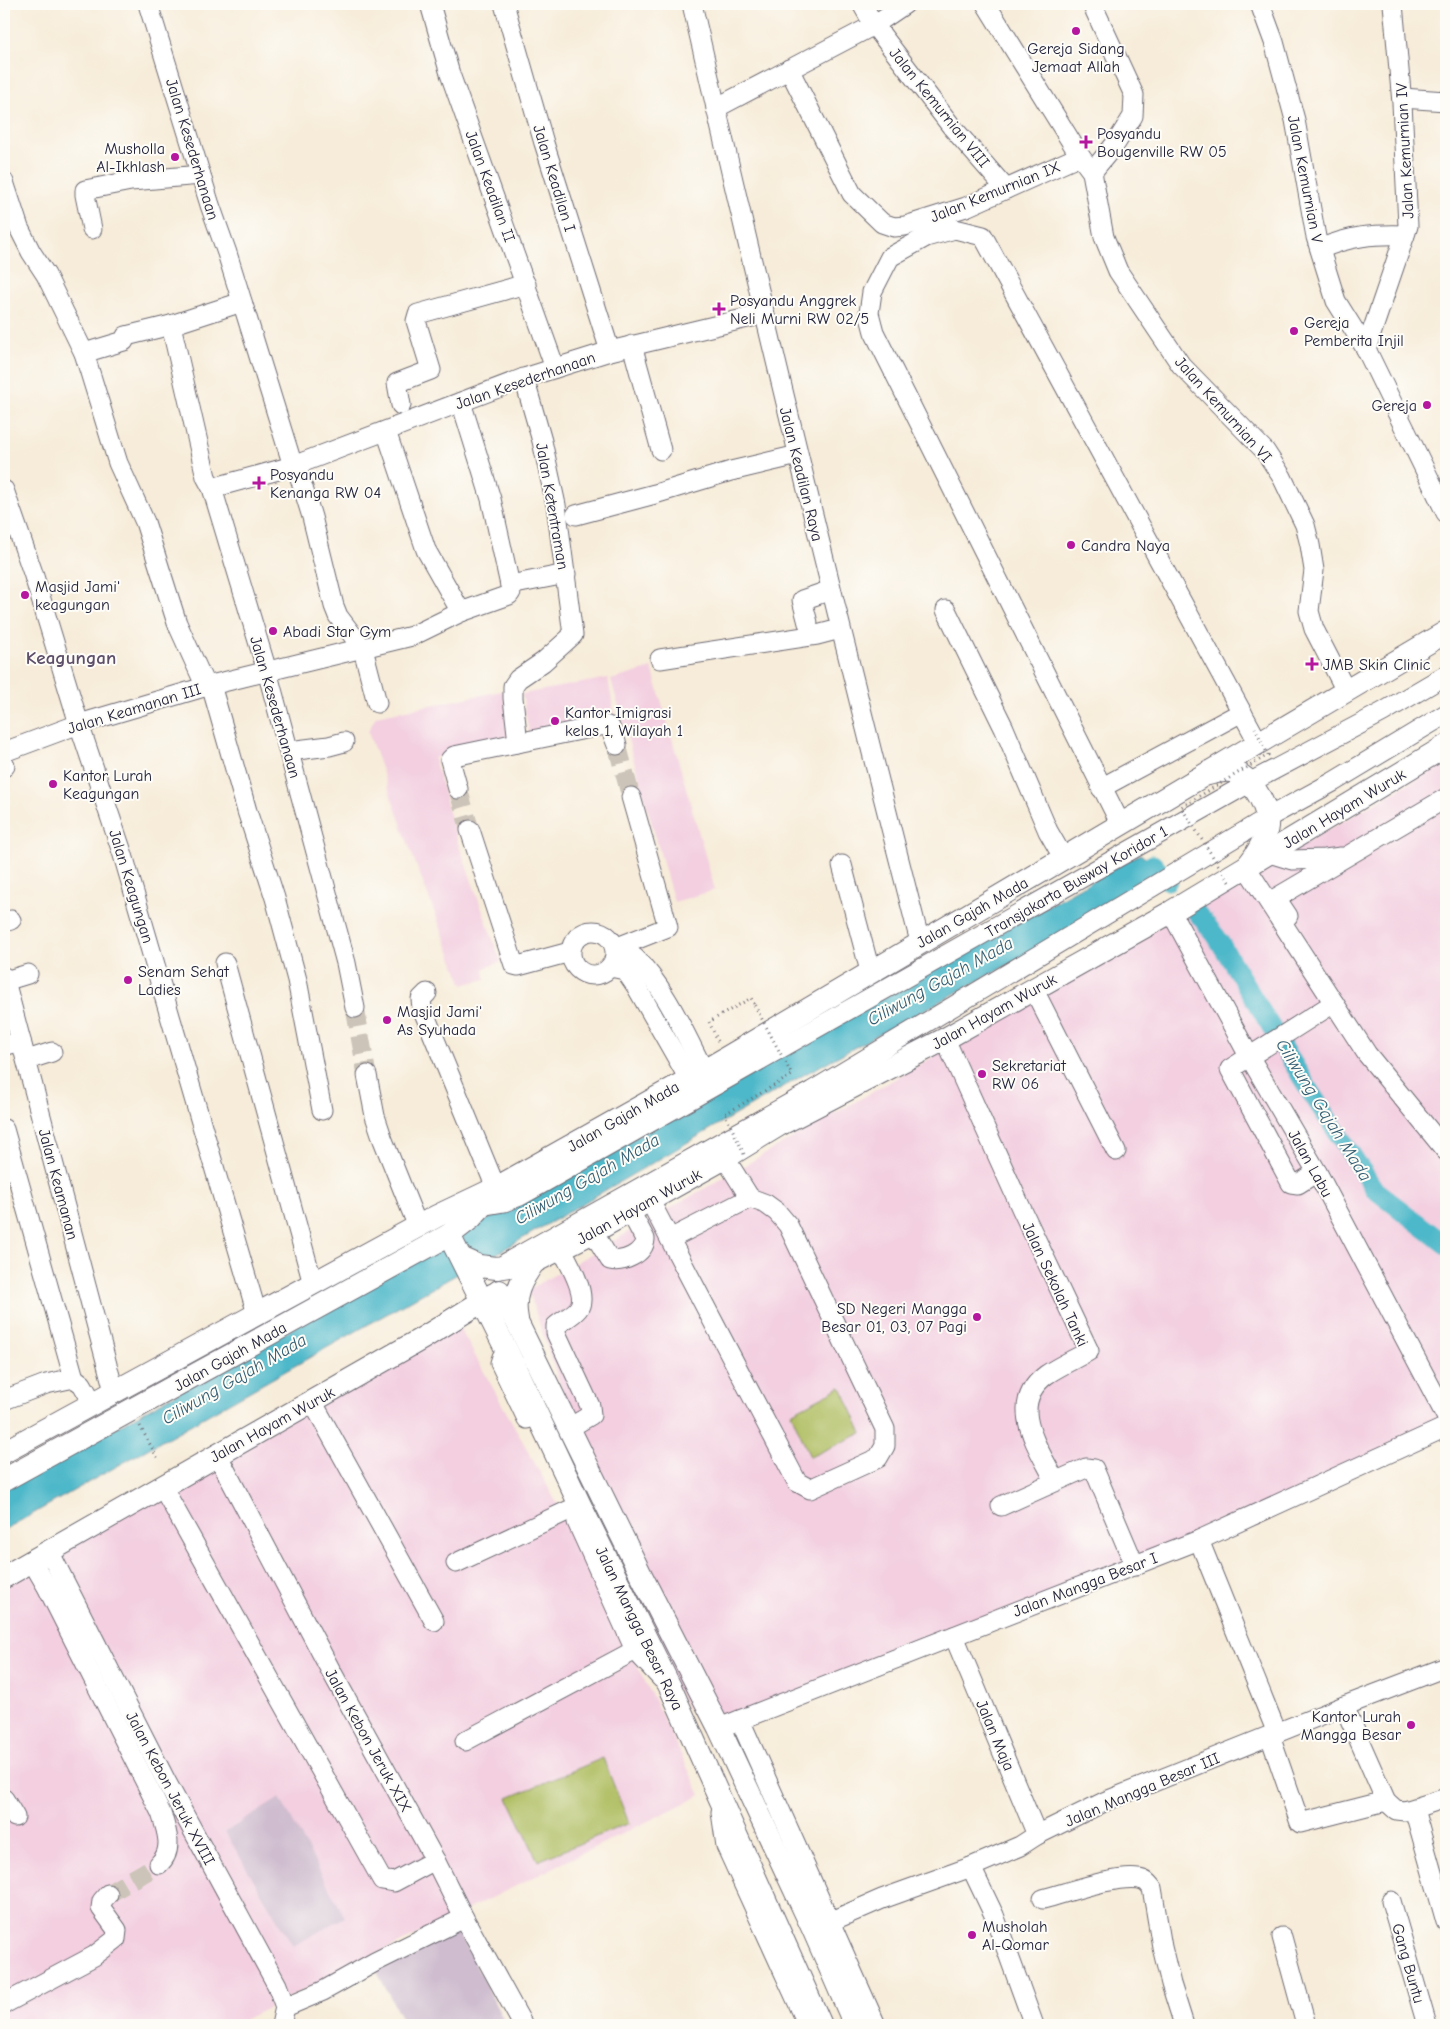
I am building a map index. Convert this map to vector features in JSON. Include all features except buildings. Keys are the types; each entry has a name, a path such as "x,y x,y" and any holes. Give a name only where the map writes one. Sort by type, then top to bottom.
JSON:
{"main road":[{"name":"Jalan Gajah Mada","path":"4,1452 437,1216 490,1197 870,971 1064,859 1200,776 1256,735 1346,691 1446,632"},
{"name":"Jalan Hayam Wuruk","path":"4,1577 423,1338 515,1280 534,1262 735,1156 779,1125 945,1039 1034,990 1171,912 1446,746"},
{"path":"1200,776 1218,772 1234,772 1249,782 1261,799 1267,818 1265,835 1258,853 1246,867"},
{"name":"Jalan Gajah Mada","path":"4,1480 382,1274 467,1256 460,1227 490,1197"},
{"name":"Jalan Hayam Wuruk","path":"467,1256 534,1262"},
{"name":"Jalan Mangga Besar Raya","path":"467,1256 491,1296 517,1355 576,1507 619,1584 642,1647 671,1689 822,2025"},
{"path":"517,1322 515,1310 517,1293 523,1278 534,1262"},
{"name":"Jalan Mangga Besar Raya","path":"491,1296 517,1322 517,1355 569,1428 640,1574 822,1925 855,2010"},
{"path":"619,1584 640,1574"}],"street":[{"name":"Jalan Kesederhanaan","path":"148,4 294,465"},
{"name":"Jalan Keadilan II","path":"430,4 450,74 556,368"},
{"name":"Jalan Keadilan I","path":"504,4 550,162 610,351"},
{"name":"Jalan Keadilan Raya","path":"692,4 840,629 920,942"},
{"name":"Jalan Kemurnian VIII","path":"862,4 874,25 952,127 1006,189"},
{"path":"716,108 874,25 905,4"},
{"path":"986,4 1080,156 1092,172 1116,143 1133,116 1134,95 1092,4"},
{"name":"Jalan Kemurnian V","path":"1260,4 1274,42 1295,120 1316,238 1336,301 1366,348"},
{"name":"Jalan Kemurnian IV","path":"1366,348 1408,226 1402,98 1393,4"},
{"name":"Jalan Kemurnian IX","path":"789,69 852,194 882,223 894,227 905,226 966,207 1080,156"},
{"path":"1402,98 1446,102"},
{"name":"Jalan Kemurnian VI","path":"1092,172 1104,237 1118,272 1181,366 1265,450 1282,477 1304,524 1310,545 1314,570 1309,611 1314,629 1346,691"},
{"path":"92,229 85,190 131,181 201,175"},
{"path":"4,182 20,228 31,252 46,275 84,353 118,463 145,522 177,623 208,686 275,898 298,980 322,1110"},
{"path":"1120,824 874,332 869,313 872,292 890,257 926,237 955,229 983,236 1256,735"},
{"path":"1320,249 1359,236 1374,234 1405,235"},
{"path":"401,405 397,383 428,373 431,370 416,321 418,314 526,284"},
{"path":"84,353 124,341 126,336 172,325 242,302"},
{"name":"Jalan Kesederhanaan","path":"355,1008 346,963 267,671 212,488 294,465 524,378 632,345 764,314"},
{"path":"172,325 206,477 212,488"},
{"path":"632,345 661,450"},
{"path":"1366,348 1446,513"},
{"name":"Jalan Ketentraman","path":"518,743 513,698 514,686 518,679 543,662 574,635 556,505 542,440 524,378"},
{"path":"461,402 491,499 510,585 566,574"},
{"path":"386,431 426,550 461,612"},
{"path":"576,515 656,494 731,471 798,455"},
{"path":"294,465 312,518 334,606 338,616 363,649 377,703"},
{"name":"Jalan Keagungan","path":"4,490 53,635 79,724 123,855 257,1314"},
{"name":"Jalan Keamanan III","path":"4,762 79,724 208,686 412,636 461,612 509,595 511,592 510,585"},
{"path":"808,623 802,600 831,590"},
{"path":"946,610 1004,728 1048,831 1064,859"},
{"path":"660,659 817,636 840,629"},
{"name":"Transjakarta Busway Koridor 1","path":"490,1197 504,1202 520,1196 1249,782 1383,712 1446,675"},
{"path":"1101,788 1242,712"},
{"path":"467,1256 812,1091 1267,818 1334,782 1446,714"},
{"path":"458,789 450,767 450,760 454,756 605,725 610,727 613,732 617,746"},
{"path":"289,751 329,746 344,742"},
{"path":"631,797 668,924 666,929 653,941 646,956 644,982"},
{"path":"1317,1172 1298,1184 1291,1183 1230,1071 1232,1067 1328,1003 1335,990 1276,898 1446,798"},
{"path":"470,830 514,964 518,966 570,952"},
{"path":"1269,853 1292,860 1324,860 1349,855"},
{"path":"842,865 870,971"},
{"path":"1246,867 1328,1003 1446,1151"},
{"name":"Jalan Labu","path":"1171,912 1249,1056 1317,1172 1446,1416"},
{"path":"614,948 666,929"},
{"path":"590,930 603,933 608,937 614,948 614,960 610,967 599,974 585,974 574,965 570,952 574,940 579,935 590,930"},
{"path":"614,948 634,957 644,982 696,1075"},
{"path":"225,963 313,1284"},
{"path":"610,967 625,970 644,982"},
{"path":"4,979 28,974"},
{"name":"Jalan Keamanan","path":"4,979 12,1037 27,1060 114,1391"},
{"path":"1034,990 1116,1151"},
{"path":"427,993 420,1002 490,1197"},
{"name":"Jalan Sekolah Tanki","path":"945,1039 1022,1210 1089,1351 1046,1376 1032,1390 1026,1407 1026,1420 1055,1482"},
{"path":"27,1060 52,1052"},
{"path":"368,1075 375,1116 418,1226"},
{"path":"4,1129 74,1378 82,1384 93,1403"},
{"path":"735,1156 750,1198"},
{"path":"650,1201 797,1482 810,1489 878,1458 885,1446 885,1428 788,1225 777,1212 766,1204 750,1198 670,1239"},
{"path":"593,1232 610,1260 619,1262 635,1254 642,1249 644,1239 630,1212"},
{"path":"561,1248 578,1283 582,1298 578,1309 556,1326 556,1333 590,1406 591,1415 569,1428"},
{"path":"4,1400 46,1384 74,1378"},
{"path":"312,1401 434,1621"},
{"name":"Jalan Mangga Besar I","path":"719,1728 1199,1540 1446,1427"},
{"name":"Jalan Kebon Jeruk XIX","path":"217,1454 330,1669 523,2025"},
{"path":"1002,1506 1090,1467 1094,1469 1135,1566"},
{"path":"162,1486 382,1880 394,1882 435,1860"},
{"path":"456,1563 576,1507 642,1647 465,1741"},
{"path":"1199,1540 1273,1734 1300,1823 1386,1801"},
{"path":"41,1556 48,1587 161,1814 167,1830 168,1845 166,1858 159,1864"},
{"name":"Jalan Kebon Jeruk XVIII","path":"41,1556 277,1985 282,2016"},
{"name":"Jalan Maja","path":"954,1636 1037,1835"},
{"name":"Jalan Mangga Besar III","path":"822,1925 882,1899 971,1867 1020,1846 1037,1835 1106,1801 1446,1667"},
{"path":"1344,1706 1386,1801 1396,1810 1414,1809 1446,1798"},
{"path":"740,1720 822,1925"},
{"path":"717,1790 726,1846 808,2025"},
{"path":"4,1799 15,1816"},
{"path":"1414,1809 1446,1922"},
{"path":"971,1867 994,1915 1034,2025"},
{"path":"1043,1899 1118,1880 1138,1879 1146,1881 1152,1888 1162,1947 1184,2025"},
{"path":"4,2004 94,1956 116,1939 117,1930 101,1908 102,1901 108,1894"},
{"name":"Gang Buntu","path":"1391,1901 1427,2025"},
{"path":"282,2016 375,1962 464,1918"},
{"path":"1282,1937 1306,2025"},
{"path":"855,2010 876,2025"}],"path":[{"path":"1229,882 1181,807 1268,755 1256,735"},
{"path":"708,1022 751,998 792,1075 725,1114 735,1156"},
{"path":"138,1422 159,1461"}],"shaded area":[{"path":"652,668 715,890 674,902 611,680"},
{"path":"608,678 616,723 530,739 522,694"},
{"path":"507,690 515,739 434,758 457,840 501,962 484,968 485,979 463,985 413,857 368,732 376,716"},
{"path":"1446,762 1446,1426 1122,1568 702,1731 648,1644 528,1290"},
{"path":"458,1325 559,1507 701,1795 233,2025 4,2025 4,1583"},
{"path":"280,1798 345,1917 293,1946 225,1832"},
{"path":"456,1926 506,2025 405,2025 376,1970"}],"green space":[{"path":"841,1387 862,1433 810,1457 791,1413"},
{"path":"603,1758 629,1823 538,1861 508,1798"}],"water":[{"path":"1140,854 1153,864 1155,886 807,1073 489,1258 477,1263 4,1530 4,1490"}],"waterway":[{"name":"Ciliwung Gajah Mada","path":"1132,876 1153,864 1168,881"},
{"name":"Ciliwung Gajah Mada","path":"1191,906 1216,936 1311,1093 1375,1190 1446,1245"}],"tunnel":[{"path":"617,745 631,797"},
{"path":"458,789 470,830"},
{"path":"355,1008 367,1075"},
{"path":"108,1894 159,1864"}],"place":[{"name":"Gereja Sidang Jemaat Allah","path":"1076,31"},
{"name":"Posyandu Bougenville RW 05","path":"1086,142"},
{"name":"Musholla Al-Ikhlash","path":"175,157"},
{"name":"Posyandu Anggrek Neli Murni RW 02/5","path":"719,309"},
{"name":"Gereja Pemberita Injil","path":"1294,331"},
{"name":"Gereja","path":"1427,405"},
{"name":"Posyandu Kenanga RW 04","path":"259,483"},
{"name":"Candra Naya","path":"1071,545"},
{"name":"Masjid Jami' keagungan","path":"25,595"},
{"name":"Abadi Star Gym","path":"273,631"},
{"name":"JMB Skin Clinic","path":"1312,664"},
{"name":"Kantor Imigrasi kelas 1, Wilayah 1","path":"555,721"},
{"name":"Kantor Lurah Keagungan","path":"53,784"},
{"name":"Senam Sehat Ladies","path":"128,980"},
{"name":"Masjid Jami' As Syuhada","path":"387,1020"},
{"name":"Sekretariat RW 06","path":"982,1074"},
{"name":"SD Negeri Mangga Besar 01, 03, 07 Pagi","path":"977,1317"},
{"name":"Kantor Lurah Mangga Besar","path":"1411,1725"},
{"name":"Musholah Al-Qomar","path":"972,1935"}],"district":[{"name":"Keagungan","path":"71,657"}]}
